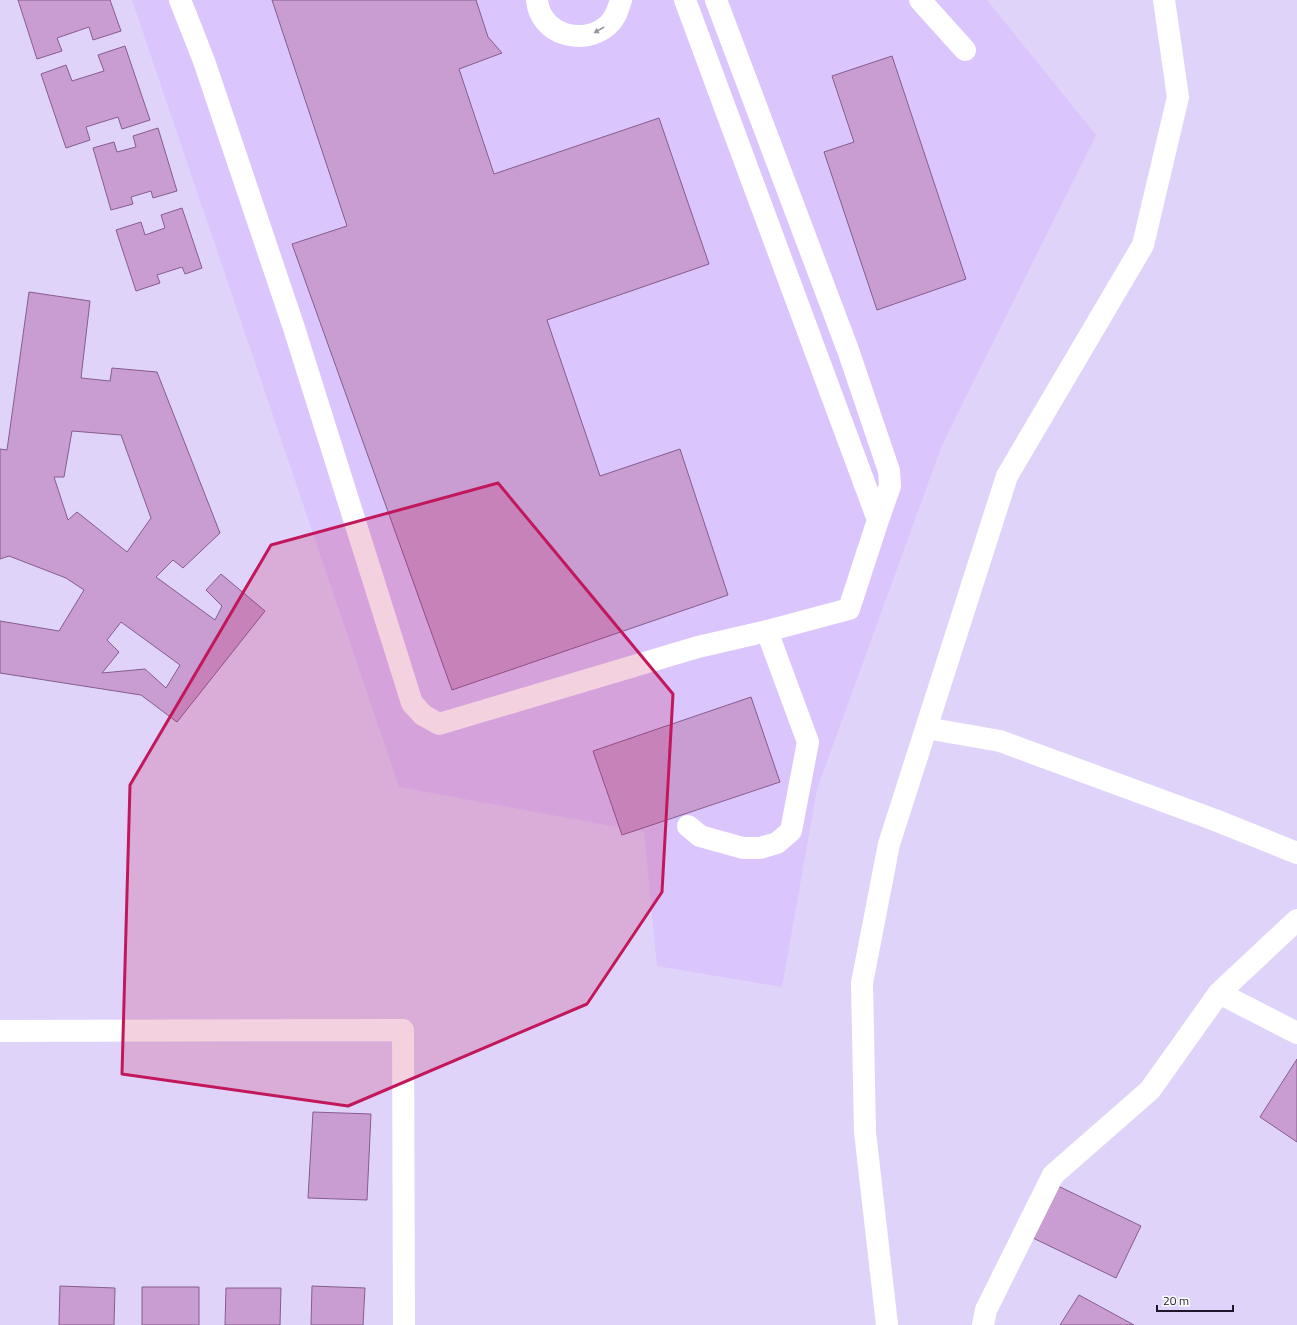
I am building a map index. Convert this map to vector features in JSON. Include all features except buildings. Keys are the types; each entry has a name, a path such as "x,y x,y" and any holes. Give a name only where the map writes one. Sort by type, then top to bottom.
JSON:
{"street":[{"path":"180,0 204,60 294,328 412,703 423,715 438,724 698,647 767,631 849,609 890,486 889,471 848,350 716,0"},
{"path":"537,0 544,18 554,29 568,35 582,37 597,33 609,24 618,12 623,1"},
{"path":"685,0 878,520"},
{"path":"920,0 965,50"},
{"path":"887,1325 865,1132 862,983 888,844 1007,476 1142,245 1178,96 1164,0"},
{"path":"784,266 812,254"},
{"path":"820,362 848,350"},
{"path":"688,826 700,836 744,848 760,848 777,843 791,831 808,742 767,631"},
{"path":"926,728 1000,741 1215,820 1297,853"},
{"path":"983,1325 986,1310 1053,1175 1150,1090 1219,993 1297,920"},
{"path":"1219,993 1297,1033"},
{"path":"0,1030 403,1030 404,1325"}],"highlighted area":[{"path":"498,483 673,694 662,892 587,1004 348,1106 122,1074 130,785 271,545"}],"shaded area":[{"path":"132,0 987,0 1096,135 942,445 817,789 782,987 657,966 644,832 399,787"}]}
